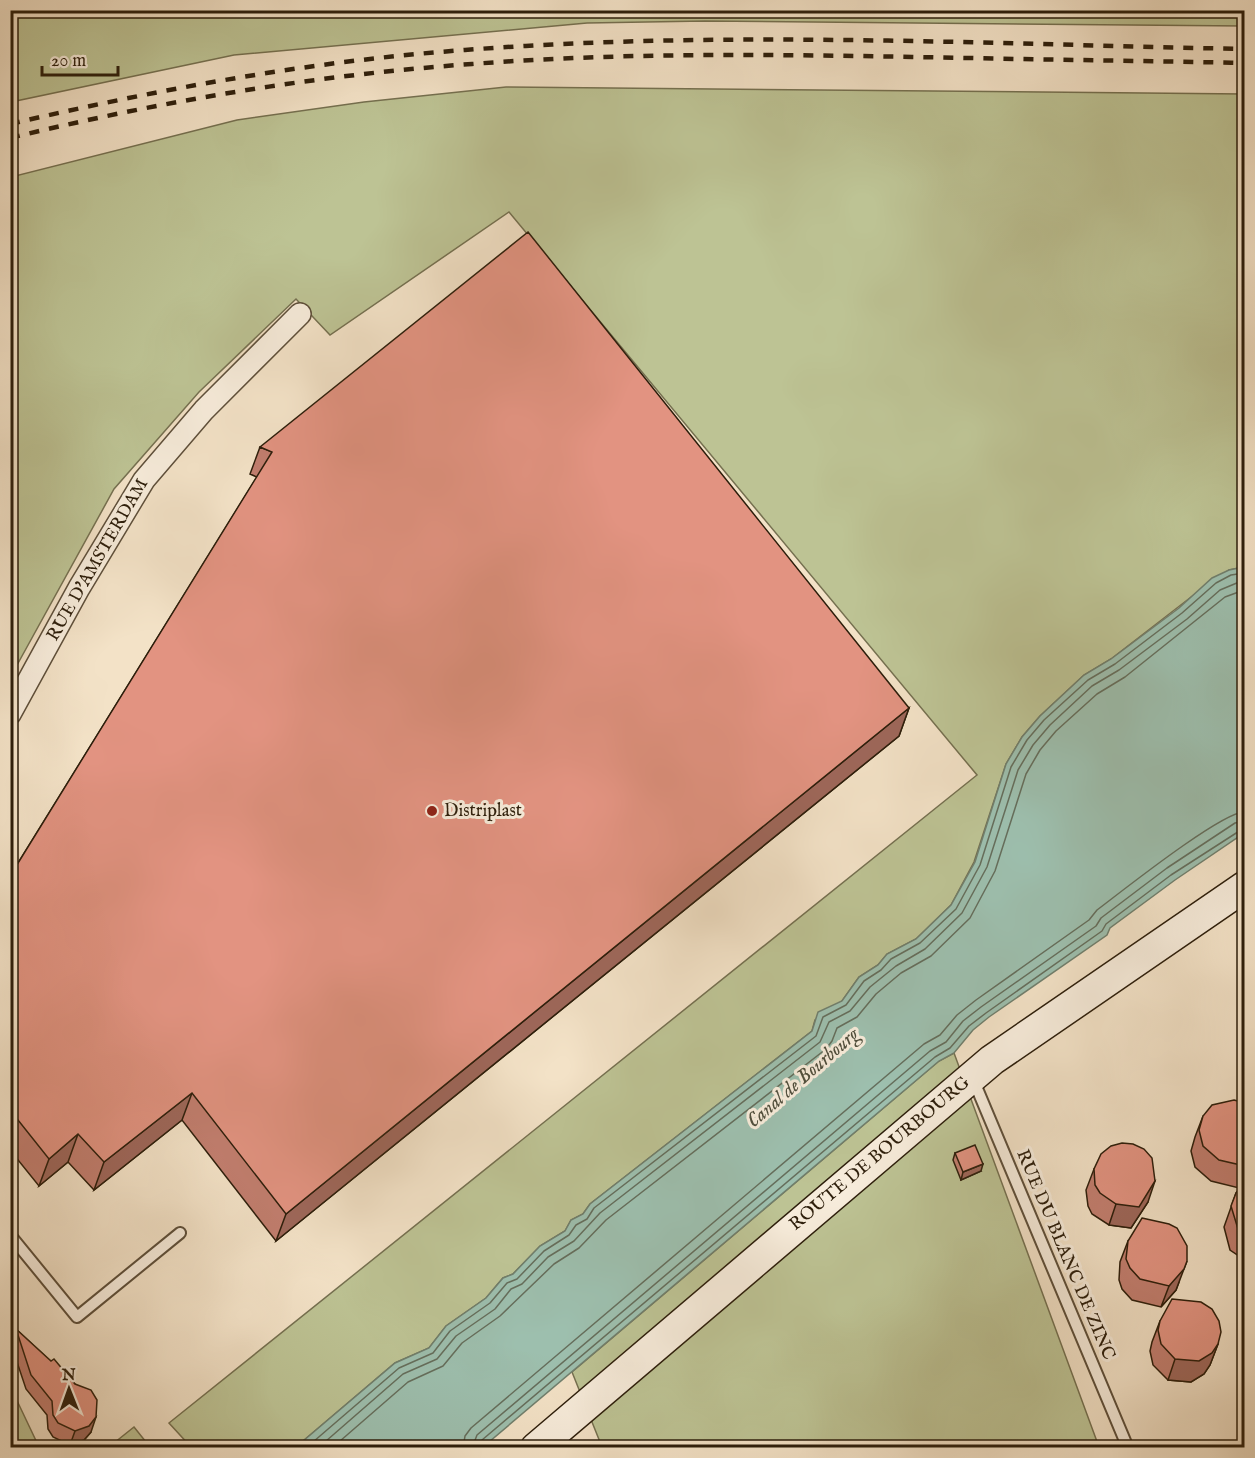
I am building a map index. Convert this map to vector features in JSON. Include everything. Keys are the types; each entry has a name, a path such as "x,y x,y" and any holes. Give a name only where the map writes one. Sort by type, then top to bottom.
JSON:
{"main road":[{"name":"ROUTE DE BOURBOURG","path":"536,1448 972,1076 1033,1030 1245,887"}],"street":[{"name":"RUE D'AMSTERDAM","path":"10,714 80,588 144,480 204,410 300,314"}],"lane":[{"name":"RUE DU BLANC DE ZINC","path":"972,1076 1128,1448"},
{"path":"10,1235 77,1317 180,1233"}],"shaded area":[{"path":"1244,10 1244,26 705,21 587,23 234,55 11,102 11,11"},
{"path":"506,87 1244,94 1244,567 1229,570 1111,659 1084,675 1040,716 1022,737 1006,764 974,862 951,905 916,939 887,954 878,965 859,977 842,1001 815,1020 812,1031 590,1204 583,1214 571,1220 565,1231 540,1246 513,1274 503,1278 486,1298 446,1326 429,1348 395,1363 296,1447 191,1447 169,1423 977,775 509,212 330,335 296,299 199,392 114,489 11,676 11,177 237,120 364,102"},
{"path":"954,1053 1099,1447 602,1447 572,1372 939,1061"},
{"path":"11,1388 39,1447 11,1447"},
{"path":"134,1427 150,1447 109,1447"}],"water":[{"name":"Canal de Bourbourg","path":"1244,567 1244,833 1110,928 1107,935 989,1017 973,1030 954,1053 939,1061 483,1447 296,1447 395,1363 429,1348 446,1326 486,1298 503,1278 513,1274 540,1246 565,1231 571,1220 583,1214 590,1204 812,1031 818,1012 842,1001 859,977 878,965 887,954 916,939 951,905 975,862 1006,764 1022,737 1040,716 1084,675 1111,659 1179,608 1212,578 1229,570"}],"building":[{"name":"Distriplast","path":"528,232 909,708 286,1214 192,1093 104,1162 78,1134 49,1159 10,1110 10,876 272,452 260,447"},
{"path":"1234,1100 1245,1103 1245,1166 1219,1160 1203,1146 1199,1130 1203,1116 1212,1105"},
{"path":"1122,1143 1133,1144 1144,1149 1152,1158 1155,1181 1139,1207 1116,1204 1100,1193 1095,1185 1094,1169 1101,1154 1111,1146"},
{"path":"975,1145 983,1164 963,1172 955,1153"},
{"path":"1245,1182 1245,1234 1238,1229 1231,1206 1236,1193"},
{"path":"1142,1218 1177,1228 1187,1246 1187,1261 1184,1269 1169,1286 1140,1279 1130,1268 1126,1259 1128,1241"},
{"path":"1172,1299 1201,1302 1212,1309 1219,1321 1221,1332 1218,1344 1212,1353 1199,1361 1175,1359 1161,1344 1158,1330 1160,1321"},
{"path":"16,1329 51,1361 54,1359 75,1384 91,1390 97,1400 96,1417 89,1426 75,1431 58,1423 53,1415 52,1401 31,1375"}],"railway":[{"path":"10,124 123,99 293,69 408,55 562,44 854,40 1244,49"},
{"path":"10,138 124,112 297,82 414,69 534,60 783,55 1244,63"}],"place":[{"name":"Distriplast","path":"432,811"}]}
